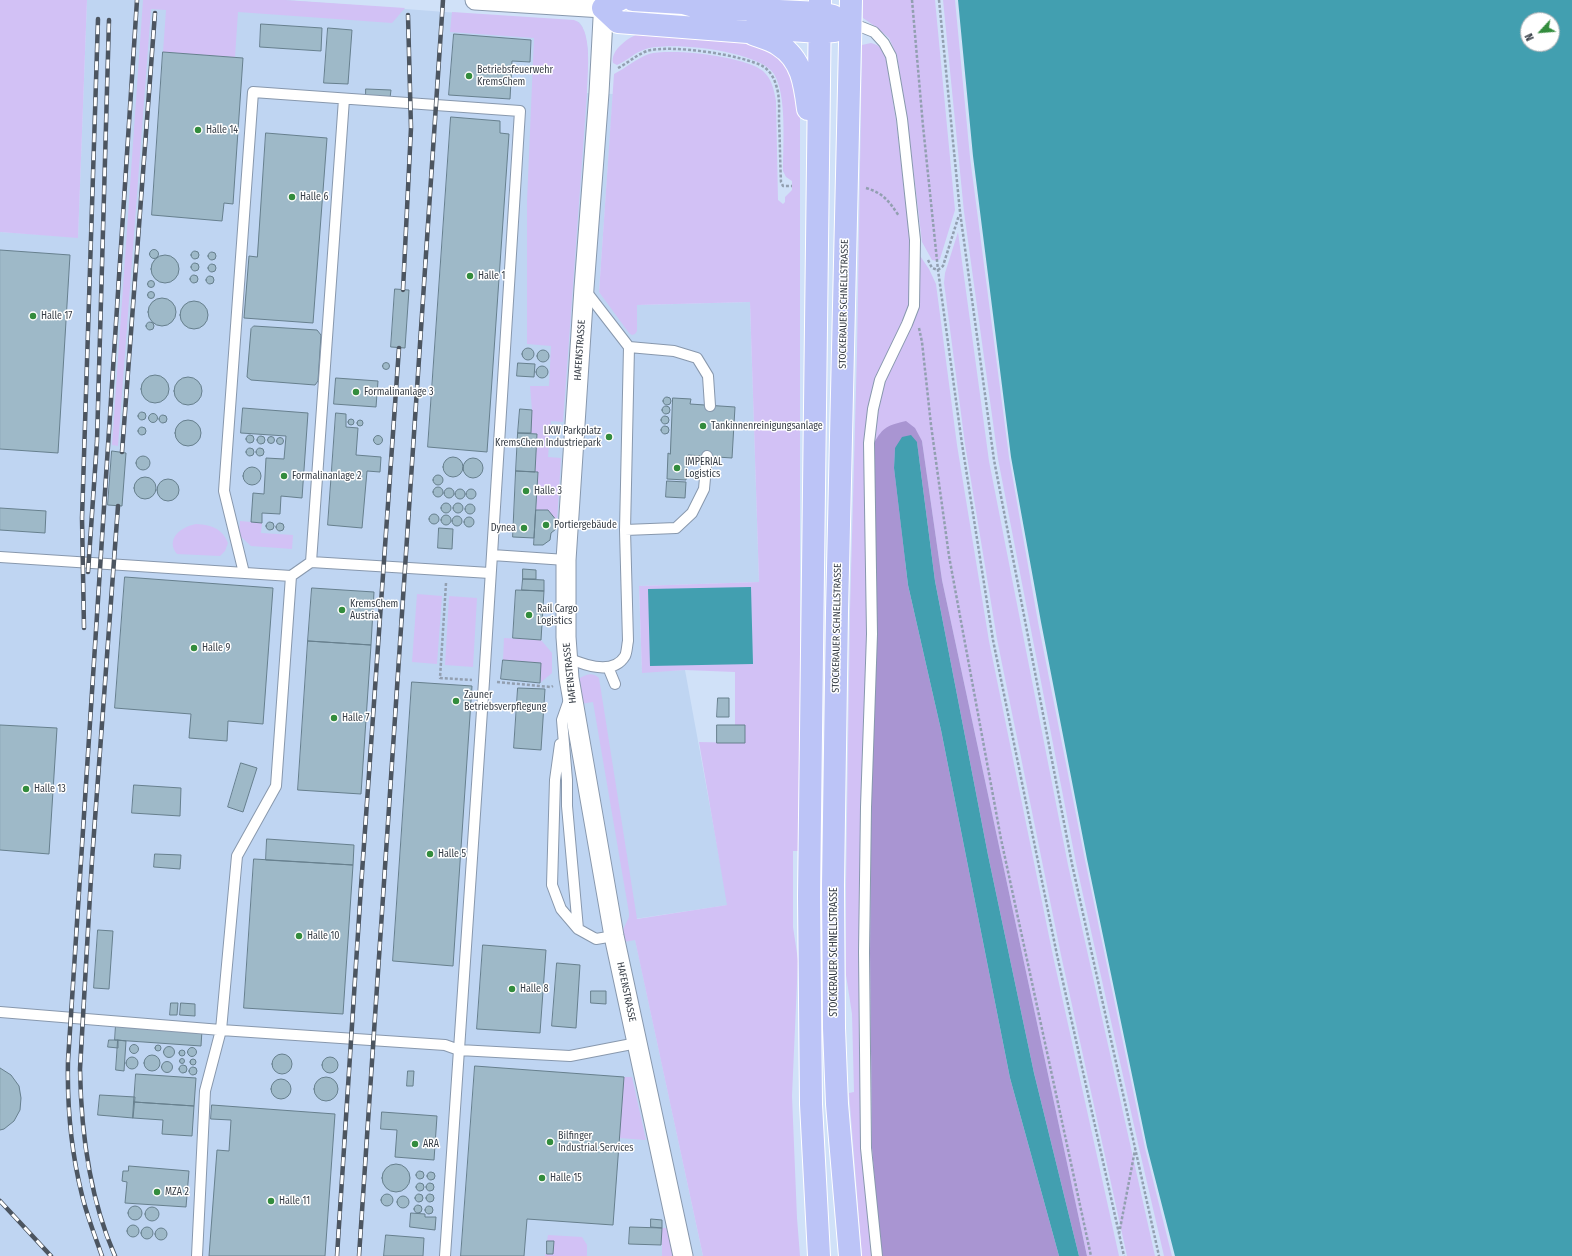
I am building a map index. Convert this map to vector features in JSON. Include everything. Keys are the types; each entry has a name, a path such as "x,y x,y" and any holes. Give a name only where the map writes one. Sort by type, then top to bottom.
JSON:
{"highway":[{"path":"633,0 688,1 697,7 820,15 835,17 850,25"},
{"path":"726,0 746,0"},
{"name":"STOCKERAUER SCHNELLSTRASSE","path":"850,1256 837,1104 834,1028 834,885 837,620 851,0"},
{"path":"609,3 618,22 748,32 779,44 789,53 799,67 804,80 818,175"},
{"path":"748,32 820,15"},
{"path":"819,1256 811,1104 809,989 811,678 820,15"}],"street":[{"path":"475,0 609,3"},
{"name":"HAFENSTRASSE","path":"609,3 599,93 584,288 566,560 568,658 571,693 614,936 683,1256"}],"lane":[{"path":"850,25 859,26 874,32 884,44 891,56 902,119 915,240 914,306 908,324 880,380 873,409 869,444 872,634 866,807 864,952 866,1148 876,1256"},
{"path":"244,573 224,491 253,92 520,111 445,1256"},
{"path":"311,562 344,99"},
{"path":"568,658 588,666 608,667 619,663 626,655 628,641 625,530 629,347 584,288"},
{"path":"629,347 674,351 697,358 708,376 710,406"},
{"path":"625,530 676,528 692,513 704,489 707,456"},
{"path":"492,555 566,560"},
{"path":"0,557 291,576 311,562 490,573"},
{"path":"197,1256 205,1091 221,1030 237,856 276,786 291,576"},
{"path":"608,667 615,684"},
{"path":"571,693 562,720 555,780 552,885 561,909 578,929 596,939 614,936"},
{"path":"562,720 567,780 567,806 578,929"},
{"path":"0,1012 221,1030 445,1045 459,1050 570,1056 637,1044"}],"path":[{"path":"912,0 938,270 962,444 993,640 1057,956 1124,1256"},
{"path":"939,0 960,212 994,460 1070,857 1159,1256"},
{"path":"613,70 648,51 660,49 732,56 753,62 764,68 772,75 777,86 779,100 780,182 783,186 792,186"},
{"path":"914,306 922,342 931,425 949,556 1001,839 1091,1256"},
{"path":"1119,1236 1135,1149"}],"shaded area":[{"path":"0,0 87,0 78,238 0,232"},
{"path":"87,0 285,0 579,22 585,34 588,50 587,93 613,94 599,292 637,331 637,305 750,302 759,582 639,586 642,672 685,670 728,905 628,920 625,941 635,939 703,1256 0,1256 0,232 78,237"},
{"path":"143,0 285,0 405,8 392,23 238,12 235,57 163,52 166,10 151,9 118,446 112,445"},
{"path":"863,0 935,0 955,210 940,259 937,261 932,260 922,242 907,118 897,56 889,38 863,18"},
{"path":"943,0 955,0 970,157 1009,457 1038,622 1085,860 1145,1148 1172,1256 1164,1256 1076,863 998,459 964,212"},
{"path":"452,12 574,20 580,24 587,41 587,93 563,422 551,421 548,457 561,458 557,521 548,510 536,510 538,473 535,472 537,434 531,433 532,410 530,386 549,386 551,346 527,344 527,201 534,38 450,32"},
{"path":"640,33 746,40 783,59 800,99 800,851 793,851 793,927 798,960 792,1096 800,1256 703,1256 635,940 624,942 622,932 629,917 629,913 593,702 580,704 577,680 588,674 596,676 599,678 637,919 727,905 699,742 745,743 745,725 735,725 735,672 685,670 642,673 639,586 759,582 750,302 637,305 637,331 632,335 599,292 614,74 640,58 659,52 690,53 725,57 741,61 763,71 771,81 776,101 778,200 783,204 785,202 785,197 792,190 792,181 786,177 783,171 784,134 781,94 774,74 766,66 752,59 734,54 694,47 675,46 646,49 638,52 617,65 613,63 614,53 617,49 626,41"},
{"path":"871,43 883,51 886,59 896,120 910,241 929,269 936,284 957,445 989,641 1053,956 1119,1256 1087,1256 942,580 922,441 871,808 870,953 872,1148 881,1256 862,1256 849,1093 854,1092 852,1014 846,975 846,885 850,610 857,351 862,45"},
{"path":"958,232 989,461 1068,865 1155,1256 1127,1256 1061,955 997,639 965,444 944,283 945,273"},
{"path":"906,421 915,428 922,441 942,580 1087,1256 1079,1256 1034,1073 988,855 935,581 917,442 895,448 894,468 908,585 941,730 1010,1078 1059,1256 881,1256 872,1148 870,953 874,443 883,430 895,424"},
{"path":"240,521 262,523 261,533 293,535 292,549 251,546 239,535"},
{"path":"196,524 211,526 223,534 226,538 228,543 225,551 220,556 177,554 173,543 176,534 185,528"},
{"path":"417,594 442,596 437,664 412,662"},
{"path":"449,596 477,598 473,667 445,665"},
{"path":"504,638 541,640 552,653 552,673 540,683 541,663 503,660"},
{"path":"624,1077 632,1077 646,1140 619,1138"},
{"path":"662,1228 668,1228 674,1256 662,1256"},
{"path":"548,1235 582,1237 587,1245 587,1256 545,1256 545,1254 553,1254 554,1241 547,1241"}],"water":[{"path":"958,0 1572,0 1572,1256 1175,1256 1147,1147 1087,859 1011,457 973,156"},
{"path":"911,435 917,442 935,581 988,855 1034,1073 1079,1256 1059,1256 1010,1078 941,730 908,585 894,468 895,448 902,437"},
{"path":"751,587 753,664 650,666 648,589"}],"building":[{"path":"261,24 322,28 321,51 260,47"},
{"path":"328,28 352,30 348,84 324,83"},
{"path":"454,34 531,40 530,62 512,61 510,99 449,95"},
{"name":"Halle 14","path":"163,52 243,58 233,204 224,203 222,221 152,215"},
{"path":"366,89 391,90 390,98 366,96"},
{"name":"Halle 1","path":"451,117 500,121 500,133 509,134 487,452 428,447"},
{"name":"Halle 6","path":"266,133 327,138 313,323 244,318 249,256 257,257"},
{"name":"Halle 17","path":"0,250 70,255 58,453 0,449"},
{"path":"152,250 156,250 158,254 156,258 152,258 150,256 150,252"},
{"path":"193,251 197,251 199,255 197,259 193,259 191,257 191,253"},
{"path":"210,252 214,252 216,256 214,260 210,260 208,258 208,254"},
{"path":"165,255 175,259 179,269 175,279 165,283 155,279 151,269 155,259"},
{"path":"193,263 197,263 199,267 197,271 193,271 191,269 191,265"},
{"path":"210,264 214,264 216,268 214,272 210,272 208,270 208,266"},
{"path":"192,275 196,275 198,279 196,283 192,283 190,281 190,277"},
{"path":"208,276 212,276 214,280 212,284 208,284 206,282 206,278"},
{"path":"151,280 154,281 154,287 151,288 148,287 147,284 148,281"},
{"path":"395,289 409,290 405,348 391,347"},
{"path":"151,291 154,292 154,298 151,299 148,298 147,295 148,292"},
{"path":"162,298 172,302 176,312 172,322 162,326 152,322 148,312 152,302"},
{"path":"194,301 204,305 208,315 204,325 194,329 184,325 180,315 184,305"},
{"path":"148,322 152,322 154,326 152,330 148,330 146,328 146,324"},
{"path":"254,326 317,330 321,335 318,381 315,385 251,380 247,377 251,329"},
{"path":"526,348 530,348 534,354 530,360 526,360 522,356 522,352"},
{"path":"541,350 545,350 549,356 545,362 541,362 537,358 537,354"},
{"path":"386,363 389,366 386,369 383,366"},
{"path":"518,363 535,364 534,377 517,376"},
{"path":"540,366 544,366 548,372 544,378 540,378 536,374 536,370"},
{"path":"155,375 165,379 169,389 165,399 155,403 145,399 141,389 145,379"},
{"path":"188,377 198,381 202,391 198,401 188,405 178,401 174,391 178,381"},
{"name":"Formalinanlage 3","path":"336,378 378,381 376,407 334,404"},
{"path":"667,397 670,398 670,404 667,405 664,404 663,401 664,398"},
{"name":"Tankinnenreinigungsanlage","path":"673,398 691,399 690,404 735,407 732,458 688,455 686,480 667,479"},
{"path":"666,406 669,407 669,413 666,414 663,413 662,410 663,407"},
{"name":"Formalinanlage 2","path":"243,408 308,413 302,498 281,496 280,514 262,513 262,523 251,522 253,493 264,494 266,458 284,459 286,436 241,433"},
{"path":"520,409 532,410 531,433 518,433"},
{"path":"140,412 144,412 146,416 144,420 140,420 138,418 138,414"},
{"path":"336,413 346,414 346,427 358,428 356,455 381,457 380,472 367,471 362,528 328,525"},
{"path":"151,414 155,414 157,418 155,422 151,422 149,420 149,416"},
{"path":"161,415 165,415 167,419 165,423 161,423 159,421 159,417"},
{"path":"665,416 668,417 668,423 665,424 662,423 661,420 662,417"},
{"path":"351,419 354,422 351,425 348,422"},
{"path":"188,420 197,424 201,433 197,442 188,446 179,442 175,433 179,424"},
{"path":"360,420 363,423 360,426 357,423"},
{"path":"665,426 668,427 668,433 665,434 662,433 661,430 662,427"},
{"path":"140,427 144,427 146,431 144,435 140,435 138,433 138,429"},
{"path":"518,433 537,434 535,472 516,471"},
{"path":"248,435 252,435 254,439 252,443 248,443 246,441 246,437"},
{"path":"259,436 263,436 265,440 263,444 259,444 257,442 257,438"},
{"path":"271,436 275,440 271,444 267,440"},
{"path":"376,436 380,436 382,440 380,444 376,444 374,442 374,438"},
{"path":"280,437 284,441 280,445 276,441"},
{"path":"248,448 252,448 254,452 252,456 248,456 246,454 246,450"},
{"path":"258,448 262,448 264,452 262,456 258,456 256,454 256,450"},
{"path":"112,451 126,453 122,506 108,505"},
{"path":"140,456 146,456 150,460 150,466 146,470 140,470 136,466 136,460"},
{"path":"453,457 460,460 463,467 460,474 453,477 446,474 443,467 446,460"},
{"path":"473,458 480,461 483,468 480,475 473,478 466,475 463,468 466,461"},
{"path":"248,467 256,467 261,472 259,483 256,485 248,485 243,480 243,472"},
{"name":"Halle 3","path":"516,471 538,472 534,538 513,537"},
{"path":"436,475 440,475 443,480 440,485 436,485 433,482 433,478"},
{"path":"145,477 153,480 156,488 153,496 145,499 137,496 134,488 137,480"},
{"path":"168,479 176,482 179,490 176,498 168,501 160,498 157,490 160,482"},
{"path":"667,481 686,482 685,498 666,497"},
{"path":"436,487 440,487 443,492 440,497 436,497 433,494 433,490"},
{"path":"447,488 451,488 454,493 451,498 447,498 444,495 444,491"},
{"path":"458,489 462,489 465,494 462,499 458,499 455,496 455,492"},
{"path":"469,489 473,489 476,494 473,499 469,499 466,496 466,492"},
{"path":"444,503 448,503 451,508 448,513 444,513 441,510 441,506"},
{"path":"456,503 460,503 463,508 460,513 456,513 453,510 453,506"},
{"path":"468,504 472,504 475,509 472,514 468,514 465,511 465,507"},
{"path":"0,508 46,511 45,533 0,530"},
{"name":"Portiergebäude","path":"536,510 548,510 557,521 556,529 551,533 550,540 543,545 534,545"},
{"path":"432,514 436,514 438,515 438,523 432,524 429,521 429,517"},
{"path":"444,515 448,515 450,516 450,524 444,525 441,522 441,518"},
{"path":"455,516 459,516 461,517 461,525 455,526 452,523 452,519"},
{"path":"467,517 471,517 473,518 473,526 467,527 464,524 464,520"},
{"path":"268,522 272,522 274,526 272,530 268,530 266,528 266,524"},
{"path":"280,523 283,524 283,530 280,531 277,530 276,527 277,524"},
{"path":"439,528 453,529 452,549 438,548"},
{"path":"523,569 536,570 536,579 523,579"},
{"name":"Halle 9","path":"125,577 273,588 263,724 228,721 227,741 189,738 191,714 115,708"},
{"path":"523,579 544,580 544,591 522,590"},
{"path":"312,588 374,592 371,645 308,641"},
{"path":"516,590 544,591 541,640 513,638"},
{"name":"Halle 7","path":"308,641 371,645 361,794 298,790"},
{"path":"503,660 541,663 540,683 501,679"},
{"name":"Halle 5","path":"412,682 472,686 453,966 393,961"},
{"path":"518,688 545,689 541,750 514,748"},
{"path":"718,698 729,698 729,717 717,717"},
{"name":"Halle 13","path":"0,725 57,728 49,854 0,850"},
{"path":"717,725 745,725 745,743 717,743"},
{"path":"241,763 257,768 243,812 228,807"},
{"path":"134,785 181,788 180,816 132,813"},
{"path":"267,839 354,845 353,865 266,860"},
{"path":"155,854 181,855 180,869 154,867"},
{"name":"Halle 10","path":"254,859 353,865 343,1014 244,1008"},
{"path":"98,930 113,931 109,989 94,988"},
{"name":"Halle 8","path":"483,945 546,950 540,1033 477,1029"},
{"path":"557,963 580,965 576,1028 552,1026"},
{"path":"591,991 606,991 606,1004 591,1003"},
{"path":"171,1003 178,1003 177,1015 170,1015"},
{"path":"181,1003 195,1004 195,1016 180,1015"},
{"path":"116,1024 202,1030 201,1046 115,1040"},
{"path":"109,1040 118,1040 118,1048 108,1047"},
{"path":"118,1040 126,1041 124,1071 116,1070"},
{"path":"134,1044 139,1049 134,1054 129,1049"},
{"path":"158,1045 161,1048 158,1051 155,1048"},
{"path":"169,1046 173,1048 175,1052 173,1056 169,1058 165,1056 163,1052 165,1048"},
{"path":"190,1048 194,1048 196,1052 194,1056 190,1056 188,1054 188,1050"},
{"path":"182,1050 185,1053 182,1056 179,1053"},
{"path":"282,1054 289,1057 292,1064 289,1071 282,1074 275,1071 272,1064 275,1057"},
{"path":"152,1055 158,1057 160,1063 158,1069 152,1071 146,1069 144,1063 146,1057"},
{"path":"132,1057 136,1059 138,1063 136,1067 132,1069 128,1067 126,1063 128,1059"},
{"path":"330,1057 337,1062 338,1065 333,1072 330,1073 323,1068 322,1065 327,1058"},
{"path":"182,1058 185,1061 182,1064 179,1061"},
{"path":"193,1059 196,1062 193,1065 190,1062"},
{"path":"167,1061 171,1063 173,1067 171,1071 167,1073 163,1071 161,1067 163,1063"},
{"path":"183,1065 186,1066 186,1072 183,1073 180,1072 179,1069 180,1066"},
{"name":"Halle 15","path":"475,1066 624,1077 613,1225 527,1219 524,1256 461,1256"},
{"path":"191,1067 195,1067 197,1071 195,1075 191,1075 189,1073 189,1069"},
{"path":"0,1068 11,1075 19,1086 21,1098 20,1110 14,1121 4,1129 0,1130"},
{"path":"408,1071 414,1071 413,1086 407,1086"},
{"path":"136,1074 196,1078 194,1106 134,1102"},
{"path":"326,1077 335,1080 338,1089 335,1098 326,1101 317,1098 314,1089 317,1080"},
{"path":"281,1079 288,1082 291,1089 288,1096 281,1099 274,1096 271,1089 274,1082"},
{"path":"100,1095 135,1097 133,1118 98,1115"},
{"path":"134,1102 194,1106 192,1136 162,1134 163,1120 133,1118"},
{"name":"Halle 11","path":"212,1105 335,1114 325,1256 209,1256 217,1150 229,1151 231,1120 211,1119"},
{"name":"ARA","path":"382,1112 437,1116 434,1160 395,1157 397,1130 381,1129"},
{"path":"396,1164 406,1168 410,1178 406,1188 396,1192 386,1188 382,1178 386,1168"},
{"name":"MZA 2","path":"129,1166 189,1171 186,1207 125,1203 127,1182 122,1181 123,1171 128,1171"},
{"path":"420,1171 423,1172 423,1178 420,1179 417,1178 416,1175 417,1172"},
{"path":"431,1172 434,1173 434,1179 431,1180 428,1179 427,1176 428,1173"},
{"path":"420,1183 423,1184 423,1190 420,1191 417,1190 416,1187 417,1184"},
{"path":"430,1183 433,1184 433,1190 430,1191 427,1190 426,1187 427,1184"},
{"path":"385,1194 389,1194 393,1200 389,1206 385,1206 381,1202 381,1198"},
{"path":"419,1194 422,1195 422,1201 419,1202 416,1201 415,1198 416,1195"},
{"path":"430,1194 433,1195 433,1201 430,1202 427,1201 426,1198 427,1195"},
{"path":"401,1196 405,1196 409,1202 405,1208 401,1208 397,1204 397,1200"},
{"path":"418,1205 421,1206 421,1212 418,1213 415,1212 414,1209 415,1206"},
{"path":"135,1206 140,1208 142,1213 140,1218 135,1220 130,1218 128,1213 130,1208"},
{"path":"429,1206 432,1207 432,1213 429,1214 426,1213 425,1210 426,1207"},
{"path":"152,1207 157,1209 159,1214 157,1219 152,1221 147,1219 145,1214 147,1209"},
{"path":"411,1213 425,1214 425,1217 436,1217 435,1230 410,1227"},
{"path":"651,1219 662,1220 662,1228 651,1227"},
{"path":"131,1225 135,1225 139,1231 135,1237 131,1237 127,1233 127,1229"},
{"path":"149,1227 152,1228 152,1238 145,1239 142,1238 141,1231 142,1228"},
{"path":"630,1227 662,1228 661,1245 629,1244"},
{"path":"161,1228 165,1230 167,1234 165,1238 161,1240 157,1238 155,1234 157,1230"},
{"path":"386,1235 424,1238 423,1256 384,1256"},
{"path":"547,1241 554,1241 553,1254 547,1254"}],"railway":[{"path":"102,1256 84,1203 72,1145 68,1095 68,1061 137,0"},
{"path":"359,1256 443,0"},
{"path":"122,452 155,13"},
{"path":"403,290 411,128 408,15"},
{"path":"84,628 82,518 98,19"},
{"path":"88,572 97,441 109,20"},
{"path":"337,1256 399,348"},
{"path":"115,1256 99,1211 88,1164 82,1117 80,1069 92,860 118,506"},
{"path":"0,1201 51,1256"}],"place":[{"name":"Betriebsfeuerwehr KremsChem","path":"469,76"},
{"name":"Halle 14","path":"198,130"},
{"name":"Halle 6","path":"292,197"},
{"name":"Halle 1","path":"470,276"},
{"name":"Halle 17","path":"33,316"},
{"name":"Formalinanlage 3","path":"356,392"},
{"name":"Tankinnenreinigungsanlage","path":"703,426"},
{"name":"LKW Parkplatz KremsChem Industriepark","path":"609,437"},
{"name":"IMPERIAL Logistics","path":"677,468"},
{"name":"Formalinanlage 2","path":"284,476"},
{"name":"Halle 3","path":"526,491"},
{"name":"Portiergebäude","path":"546,525"},
{"name":"Dynea","path":"524,528"},
{"name":"KremsChem Austria","path":"342,610"},
{"name":"Rail Cargo Logistics","path":"529,615"},
{"name":"Halle 9","path":"194,648"},
{"name":"Zauner Betriebsverpflegung","path":"456,701"},
{"name":"Halle 7","path":"334,718"},
{"name":"Halle 13","path":"26,789"},
{"name":"Halle 5","path":"430,854"},
{"name":"Halle 10","path":"299,936"},
{"name":"Halle 8","path":"512,989"},
{"name":"Bilfinger Industrial Services","path":"550,1142"},
{"name":"ARA","path":"415,1144"},
{"name":"Halle 15","path":"542,1178"},
{"name":"MZA 2","path":"157,1192"},
{"name":"Halle 11","path":"271,1201"}]}
